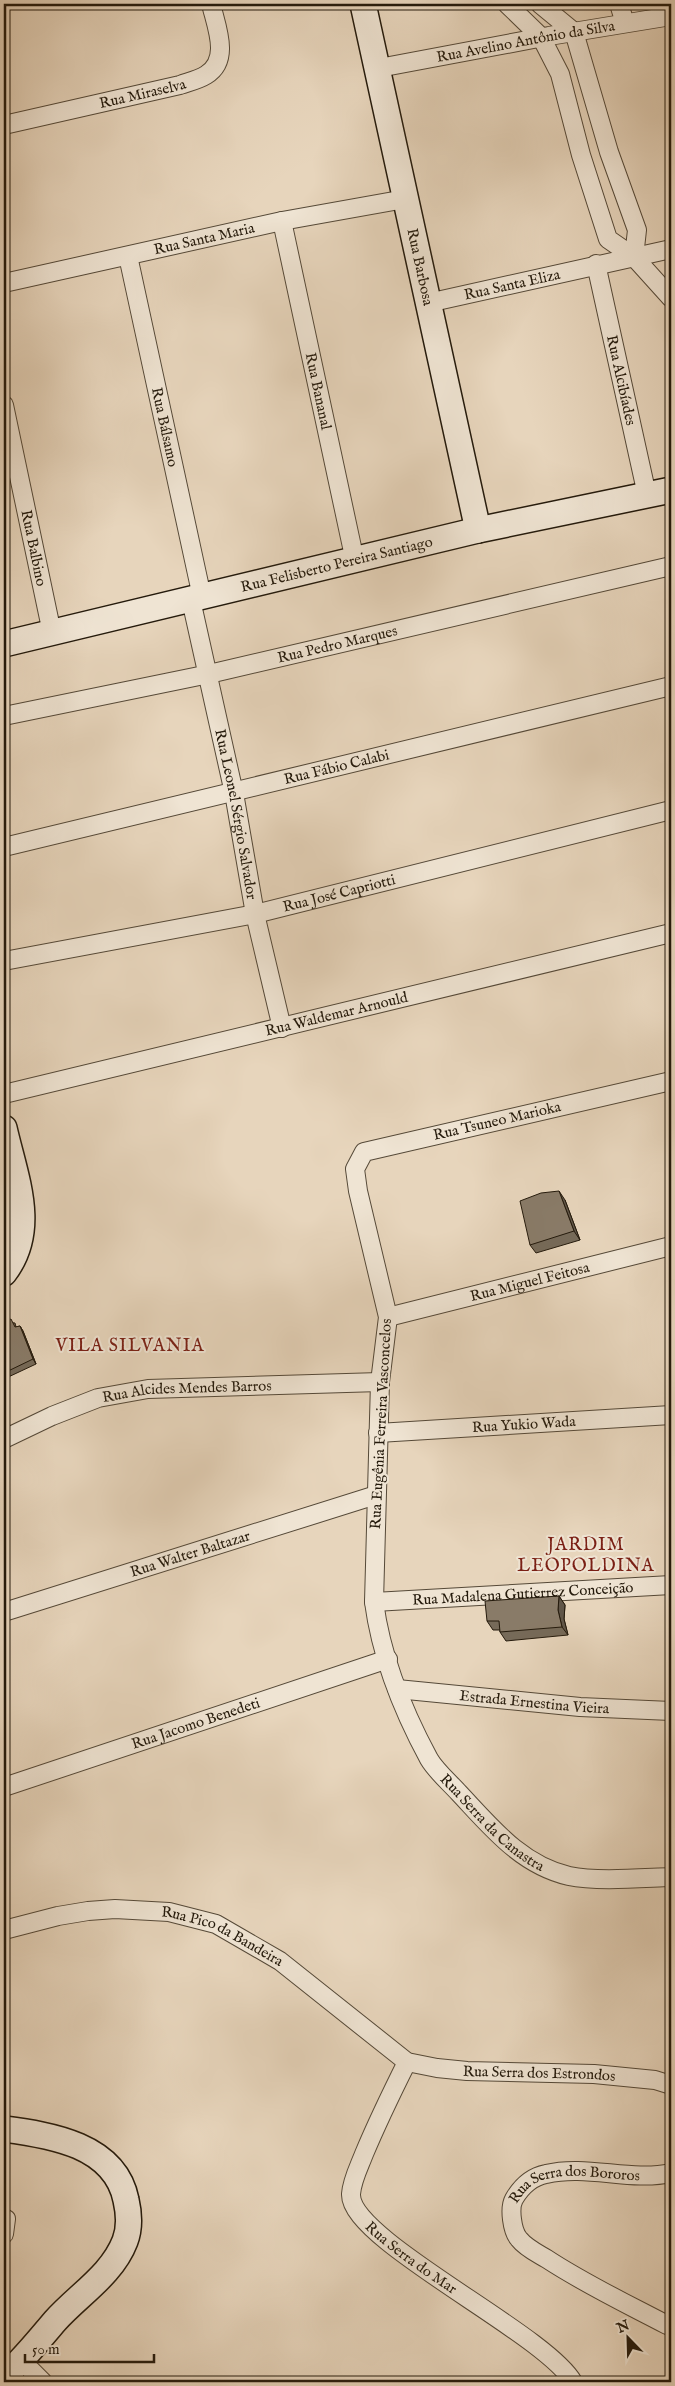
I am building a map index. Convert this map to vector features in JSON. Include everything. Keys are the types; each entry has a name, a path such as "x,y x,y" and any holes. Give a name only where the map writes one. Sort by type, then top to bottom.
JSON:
{"street":[{"name":"Rua Miraselva","path":"4,125 180,85 207,75 219,62 221,43 211,4"},
{"name":"Rua Barbosa","path":"363,4 478,530"},
{"path":"507,4 541,37 560,74 581,155 608,239 634,257 671,298"},
{"path":"540,4 574,32 609,152 637,230 634,257"},
{"path":"619,4 625,23"},
{"name":"Rua Avelino Antônio da Silva","path":"378,68 541,37 671,16"},
{"name":"Rua Santa Maria","path":"4,283 282,222 405,199"},
{"name":"Rua Bananal","path":"282,222 355,561"},
{"name":"Rua Santa Eliza","path":"428,303 596,264 671,249"},
{"name":"Rua Bálsamo","path":"128,256 197,599"},
{"name":"Rua Alcibíades","path":"596,264 647,496"},
{"name":"Rua Balbino","path":"4,405 52,633"},
{"name":"Rua Felisberto Pereira Santiago","path":"4,644 478,530 671,490"},
{"name":"Rua Pedro Marques","path":"4,716 209,674 671,566"},
{"name":"Rua Leonel Sérgio Salvador","path":"197,599 209,674 234,793 255,914 282,1028"},
{"name":"Rua Fábio Calabi","path":"4,847 671,686"},
{"name":"Rua José Capriotti","path":"4,961 255,914 671,810"},
{"name":"Rua Waldemar Arnould","path":"4,1094 671,933"},
{"name":"Rua Tsuneo Marioka","path":"358,1191 355,1169 364,1152 671,1081"},
{"path":"4,1128 23,1216 21,1239 10,1265 4,1273"},
{"name":"Rua Eugênia Ferreira Vasconcelos","path":"358,1191 388,1317 380,1382 374,1602 377,1622 388,1659"},
{"name":"Rua Miguel Feitosa","path":"388,1317 671,1246"},
{"name":"Rua Alcides Mendes Barros","path":"4,1439 52,1416 98,1398 148,1389 380,1382"},
{"name":"Rua Yukio Wada","path":"378,1433 671,1415"},
{"name":"Rua Walter Baltazar","path":"4,1612 376,1495"},
{"name":"Rua Madalena Gutierrez Conceição","path":"374,1602 671,1585"},
{"name":"Rua Serra da Canastra","path":"388,1659 397,1688 430,1760 496,1833 520,1854 545,1868 570,1876 671,1877"},
{"name":"Rua Jacomo Benedeti","path":"4,1787 388,1659"},
{"name":"Estrada Ernestina Vieira","path":"397,1688 580,1707 671,1711"},
{"name":"Rua Pico da Bandeira","path":"4,1930 58,1916 115,1909 169,1912 216,1924 280,1961 407,2062"},
{"name":"Rua Serra dos Estrondos","path":"407,2062 467,2071 594,2074 655,2080 671,2085"},
{"name":"Rua Serra do Mar","path":"407,2062 378,2121 356,2175 351,2196 357,2213 368,2226 537,2348 564,2370 573,2382"},
{"path":"4,2129 59,2140 96,2154 109,2164 120,2180 128,2208 129,2223 126,2240 105,2273 56,2320 22,2361 4,2377"},
{"name":"Rua Serra dos Bororos","path":"670,2324 566,2272 528,2248 518,2238 514,2228 512,2203 519,2190 531,2180 545,2174 569,2171 636,2176 671,2173"},
{"path":"4,2218 6,2220 4,2234"},
{"path":"22,2361 43,2382"}],"building":[{"path":"559,1191 574,1231 530,1245 520,1201 541,1193"},
{"path":"11,1319 15,1327 20,1326 33,1359 4,1373 4,1322"},
{"path":"559,1596 558,1610 562,1627 500,1632 499,1621 487,1621 485,1601"}],"district":[{"name":"VILA SILVANIA","path":"130,1346"},
{"name":"JARDIM LEOPOLDINA","path":"586,1555"}]}
